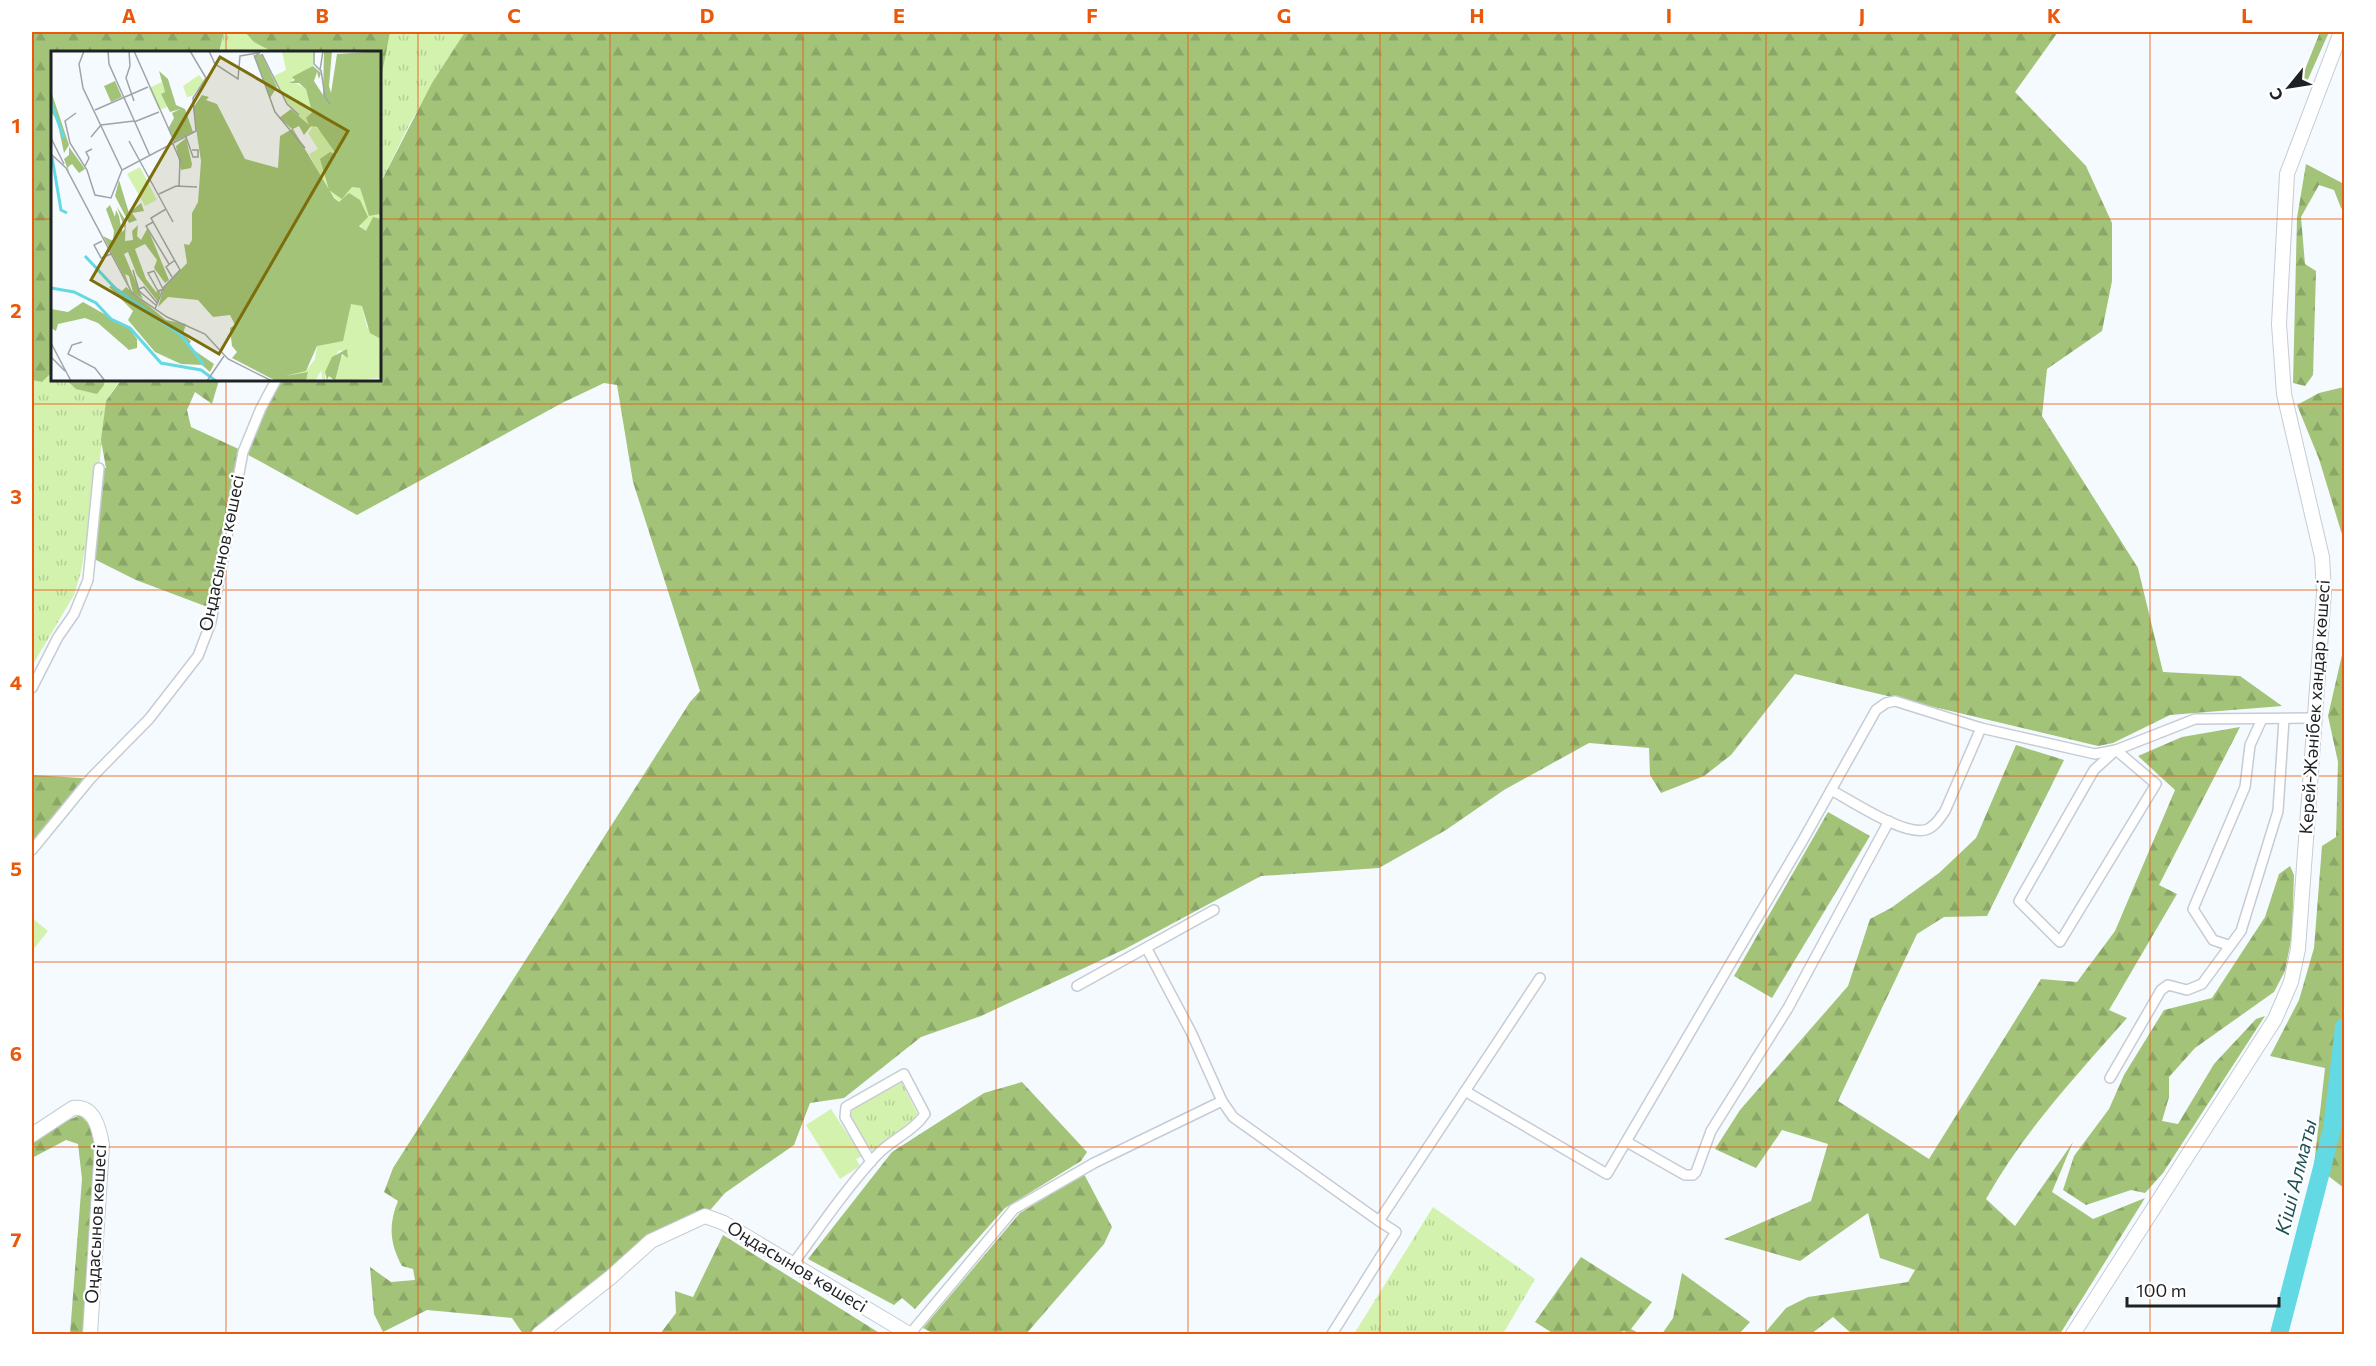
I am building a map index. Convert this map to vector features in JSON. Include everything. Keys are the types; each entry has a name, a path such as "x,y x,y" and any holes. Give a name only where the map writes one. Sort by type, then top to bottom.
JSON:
{"main road":[{"name":"Керей-Жәнібек хандар көшесі","path":"2073,1335 2275,1019 2291,982 2301,920 2324,592 2322,557 2284,394 2279,324 2280,282 2287,174 2341,32"},
{"name":"Оңдасынов көшесі","path":"32,1135 73,1108 80,1107 89,1112 99,1131 102,1145 90,1335"},
{"name":"Оңдасынов көшесі","path":"539,1335 611,1277 651,1241 705,1216 724,1223 793,1264 892,1330 910,1335"}],"street":[{"name":"Оңдасынов көшесі","path":"32,850 91,778 149,719 198,656 211,622 243,452 261,408 275,381"},
{"path":"32,688 58,637 74,614 88,580 99,468"},
{"path":"1465,1091 1607,1174 1876,710 1886,703 1895,701 1981,728 2095,754 2116,750 2195,719 2314,718"},
{"path":"2228,945 2213,940 2193,909 2245,787 2250,746 2262,719"},
{"path":"2110,1078 2161,990 2168,985 2187,990 2202,984 2228,945 2241,932 2278,811 2284,719"},
{"path":"1831,790 1908,830 1926,830 1936,823 1945,811 1981,728"},
{"path":"2116,750 2156,784 2060,942 2019,901 2094,770 2116,750"},
{"path":"1627,1142 1685,1175 1693,1175 1696,1172 1711,1131 1788,1008 1889,821"},
{"path":"1077,986 1147,950 1214,910"},
{"path":"1147,950 1191,1032 1222,1101 1233,1117 1396,1233 1332,1335"},
{"path":"1379,1221 1540,978"},
{"path":"793,1264 837,1203 871,1162 920,1122 925,1114 904,1074 846,1107 845,1118 871,1162"},
{"path":"910,1335 1014,1209 1094,1163 1222,1101"}],"green space":[{"path":"32,32 224,32 219,51 51,51 51,373 42,382 32,380"},
{"path":"224,32 465,32 410,123 381,182 381,51 219,51"},
{"path":"245,32 390,32 381,78 381,51 271,51 254,42"},
{"path":"465,32 2058,32 2015,92 2086,166 2112,223 2112,281 2102,331 2047,369 2042,416 2138,568 2163,672 2240,676 2282,706 2170,715 2113,743 2098,746 1795,674 1731,755 1704,776 1661,793 1650,775 1649,748 1589,743 1504,790 1446,830 1379,868 1261,876 1125,949 981,1016 921,1037 844,1098 810,1103 794,1145 725,1193 705,1216 651,1241 538,1334 523,1334 512,1318 427,1310 383,1332 374,1314 370,1267 391,1282 415,1280 413,1269 402,1266 393,1242 392,1226 398,1201 384,1192 393,1168 690,702 700,691 633,482 617,385 604,383 562,403 357,515 243,452 227,509 221,574 213,609 136,580 90,557 99,468 106,468 101,440 106,401 120,381 219,381 212,404 195,392 187,410 191,427 243,451 279,381 381,381 381,182 432,83"},
{"path":"2320,32 2329,32 2305,86 2300,82"},
{"path":"2306,164 2344,184 2344,210 2334,190 2319,185 2301,217 2305,264 2316,271 2313,375 2305,386 2293,383 2297,218"},
{"path":"51,373 51,381 67,381 76,389 104,385 105,381 119,381 106,401 99,468 81,572 74,595 32,666 32,380 42,382"},
{"path":"67,381 105,381 97,394 76,389"},
{"path":"2344,387 2344,541 2319,459 2297,405 2319,393"},
{"path":"2344,646 2344,1188 2314,1165 2325,1068 2270,1056 2299,1000 2314,948 2322,846 2336,837 2338,762 2328,716"},
{"path":"2240,727 2159,885 2177,894 2109,1010 2127,1018 2034,1127 1986,1199 2015,1226 2073,1142 2052,1192 2093,1219 2145,1198 2060,1334 1852,1334 1833,1317 1811,1334 1764,1334 1786,1308 1808,1297 1908,1282 1915,1270 1880,1258 1868,1213 1800,1261 1724,1239 1811,1201 1828,1144 1782,1130 1756,1168 1715,1149 1740,1110 1848,986 1870,919 1891,908 1939,873 1976,838 2016,745 2064,760 1987,916 1944,917 1917,934 1838,1101 1929,1159 2041,979 2077,982 2115,931 2175,790 2138,756 2182,737"},
{"path":"32,775 97,779 32,850"},
{"path":"1828,812 1870,836 1772,998 1734,976"},
{"path":"2290,866 2294,875 2292,935 2285,971 2274,992 2195,1048 2169,1077 2169,1097 2162,1121 2178,1124 2214,1064 2256,1019 2265,1016 2163,1173 2145,1193 2131,1190 2086,1205 2063,1190 2074,1156 2109,1109 2124,1075 2164,1010 2212,998 2265,917 2279,874"},
{"path":"32,918 48,931 32,951"},
{"path":"901,1081 918,1115 877,1150 872,1150 849,1118 854,1107"},
{"path":"1022,1082 1087,1152 1081,1161 1005,1208 915,1309 902,1298 894,1305 808,1259 892,1152 984,1093"},
{"path":"831,1109 862,1156 856,1159 860,1166 840,1179 806,1125"},
{"path":"80,1115 89,1124 94,1138 92,1232 85,1334 70,1334 82,1179 78,1144 66,1140 32,1158 32,1143 60,1124"},
{"path":"1084,1174 1112,1227 1104,1244 1026,1334 934,1334 923,1328 1020,1213"},
{"path":"1433,1207 1535,1279 1503,1334 1354,1334"},
{"path":"723,1235 881,1334 660,1334 676,1313 675,1291 693,1297"},
{"path":"1581,1257 1652,1302 1631,1329 1640,1334 1629,1334 1624,1331 1617,1334 1554,1334 1535,1322"},
{"path":"1682,1273 1750,1322 1739,1334 1662,1334 1673,1318"}],"waterway":[{"name":"Кіші Алматы","path":"2279,1334 2332,1129 2344,1027"}]}
